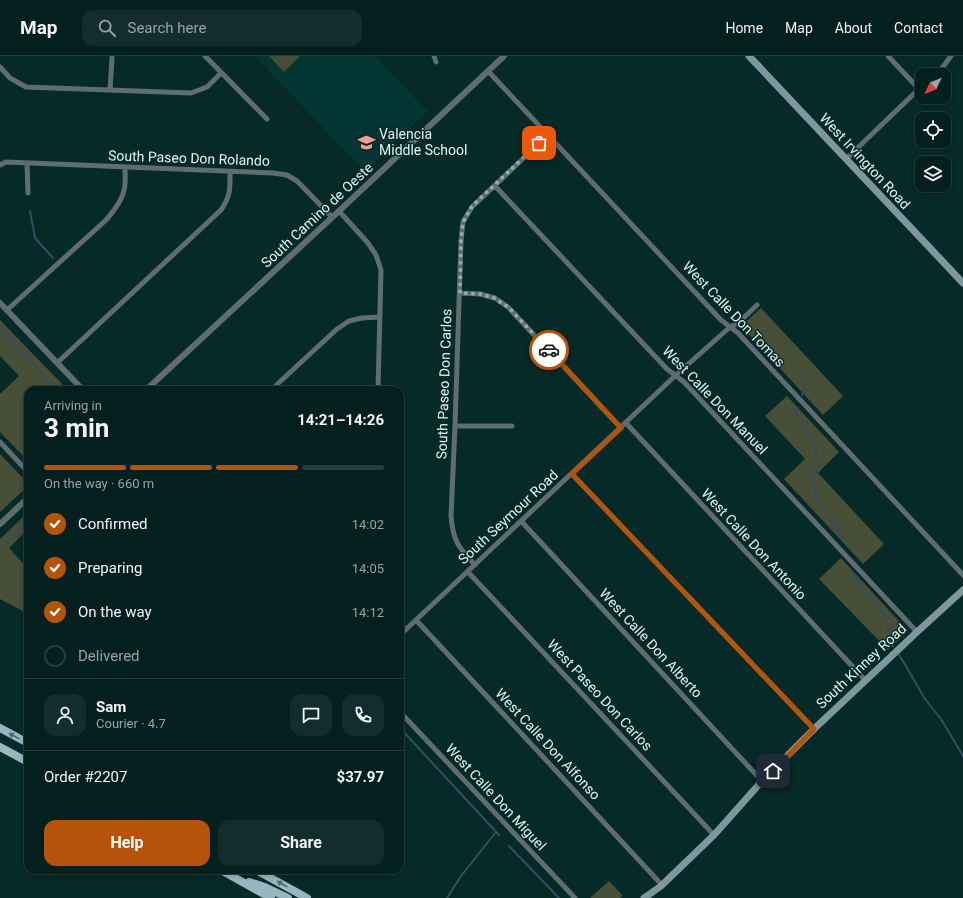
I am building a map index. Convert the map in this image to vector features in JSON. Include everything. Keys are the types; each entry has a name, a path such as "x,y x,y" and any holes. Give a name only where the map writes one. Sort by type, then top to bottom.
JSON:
{"main road":[{"name":"West Irvington Road","path":"749,56 963,283"},
{"name":"South Kinney Road","path":"644,898 662,885 714,835 762,781 814,729 963,590"},
{"path":"0,728 24,741"},
{"path":"0,747 24,760"},
{"path":"228,874 271,898"},
{"path":"263,874 307,898"},
{"path":"236,879 253,882 288,898"}],"street":[{"path":"205,56 266,119"},
{"path":"434,56 436,62"},
{"name":"South Camino de Oeste","path":"150,386 504,56"},
{"path":"888,56 915,83"},
{"path":"942,68 951,56"},
{"path":"110,90 112,58"},
{"path":"0,67 10,78 26,87 191,93 207,87 221,73"},
{"name":"West Calle Don Tomas","path":"488,71 716,315 743,338 963,575"},
{"path":"846,160 915,93"},
{"name":"South Paseo Don Carlos","path":"475,565 461,550 456,541 452,529 451,516 463,222 472,206 548,135"},
{"name":"South Paseo Don Rolando","path":"0,165 6,162 273,173 287,175 297,181 332,217"},
{"path":"27,163 28,193"},
{"path":"7,310 114,211 124,191 125,167"},
{"path":"57,363 221,210 229,194 230,172"},
{"name":"West Calle Don Manuel","path":"495,186 667,369 684,382 917,632"},
{"path":"339,211 376,255 381,270 378,386"},
{"path":"460,293 480,294 494,298 508,307 621,428"},
{"path":"0,303 79,386"},
{"name":"South Seymour Road","path":"404,631 676,376 730,327 737,324 757,305"},
{"path":"275,386 337,329 350,321 362,318 380,317"},
{"name":"West Calle Don Antonio","path":"626,423 866,680"},
{"path":"455,426 512,426"},
{"path":"0,442 24,468"},
{"path":"572,474 814,729"},
{"path":"0,524 24,502"},
{"name":"West Calle Don Alberto","path":"521,522 762,781"},
{"name":"West Paseo Don Carlos","path":"468,572 714,835"},
{"name":"West Calle Don Alfonso","path":"416,620 662,885"},
{"name":"West Calle Don Miguel","path":"404,716 575,898"}],"shaded area":[{"name":"Valencia Middle School","path":"255,56 375,56 427,111 365,172"},
{"path":"269,56 300,56 284,72"},
{"path":"761,308 843,396 823,415 741,326"},
{"path":"0,320 64,386 24,386 24,457 0,432 0,394 19,376 0,356"},
{"path":"787,396 839,452 818,473 884,544 863,564 784,479 805,459 765,416"},
{"path":"0,454 23,478 24,490 0,512"},
{"path":"24,516 24,533 9,548 24,565 24,612 0,599 0,539"},
{"path":"841,558 908,631 888,650 819,579"},
{"path":"609,881 623,896 619,898 590,898"}],"waterway":[{"path":"30,211 35,238 53,258"},
{"path":"0,329 39,370 50,386"},
{"path":"800,374 804,388 802,395"},
{"path":"798,408 796,412 807,431 820,464 813,477 815,494 841,533 843,542"},
{"path":"4,545 24,527"},
{"path":"853,572 863,591 885,615 893,646"},
{"path":"899,655 925,699 941,719 963,756"},
{"path":"404,732 499,835"},
{"path":"447,898 461,876 496,832"},
{"path":"509,846 559,898"}],"way so far":[{"path":"539,143 472,206 463,222 460,293 480,294 494,298 508,307 549,350"}],"place":[{"name":"Valencia Middle School","path":"366,142"}],"route":[{"path":"549,350 621,428 572,474 814,729 773,771"}]}
